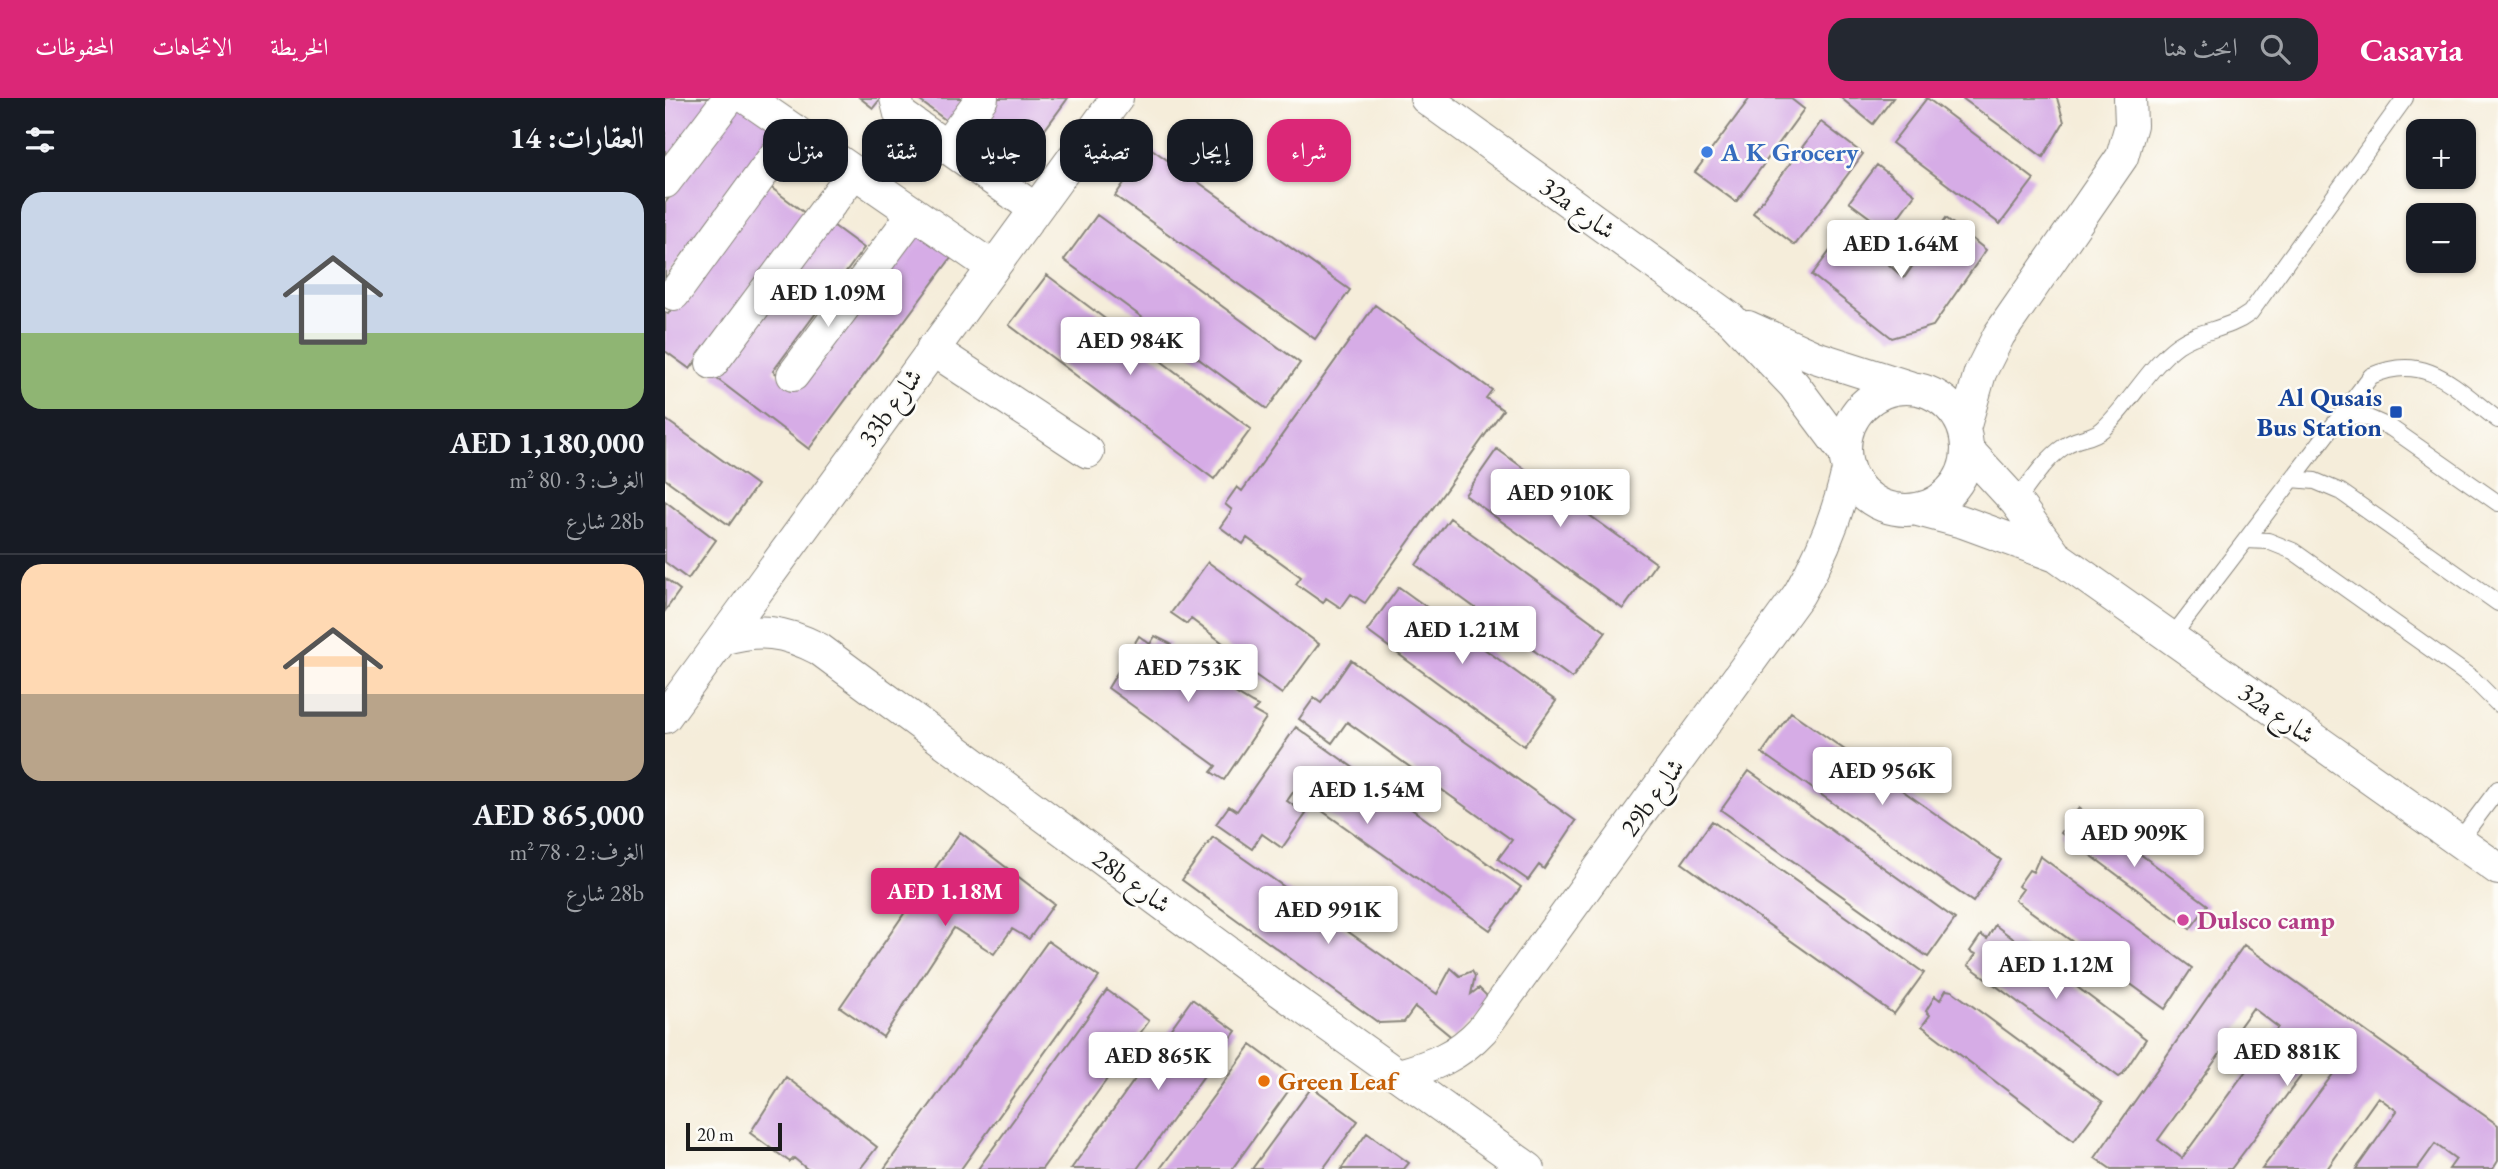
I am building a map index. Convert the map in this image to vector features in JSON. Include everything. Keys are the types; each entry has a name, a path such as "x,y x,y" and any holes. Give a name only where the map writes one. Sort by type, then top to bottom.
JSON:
{"street":[{"path":"665,182 729,98"},
{"path":"747,98 788,116 854,172 992,267"},
{"path":"896,98 900,114 1035,209"},
{"path":"945,148 982,98"},
{"name":"33b شارع","path":"665,717 1117,98"},
{"name":"32a شارع","path":"1426,98 1731,319 1794,385 1846,461"},
{"path":"1966,440 1956,413 1944,401 1929,392 1912,388 1894,389 1878,394 1863,404 1853,418 1846,435 1846,461 1856,485 1868,498 1883,507 1900,511 1918,510 1934,505 1959,481 1980,373 1999,335 2122,157 2131,125 2130,98"},
{"path":"674,295 788,116"},
{"path":"712,363 854,172"},
{"path":"793,375 914,213"},
{"name":"32a شارع","path":"1731,319 1815,357 1912,388"},
{"path":"932,349 1087,452"},
{"name":"32a شارع","path":"1966,440 2056,556"},
{"name":"29b شارع","path":"1399,1075 1435,1065 1450,1057 1482,1030 1799,594 1830,533 1841,501 1846,461"},
{"name":"32a شارع","path":"1918,510 1998,534 2056,556 2498,869"},
{"name":"28b شارع","path":"722,639 741,633 782,634 819,649 1279,990 1529,1169"}],"lane":[{"path":"2015,502 2055,453 2070,442 2100,432 2175,347 2199,334 2227,327 2251,313 2405,98"},
{"path":"2171,638 2371,376 2395,367 2407,366 2432,372 2498,420"},
{"path":"2342,415 2366,417 2391,428 2498,503"},
{"path":"2292,480 2315,481 2341,492 2498,603"},
{"path":"2246,540 2268,541 2293,551 2463,671 2498,704"},
{"path":"2459,841 2498,789"}],"building":[{"path":"665,98 713,98 665,164"},
{"path":"860,98 881,98 873,108"},
{"path":"916,98 969,98 951,124"},
{"path":"991,98 1068,98 1046,128 1046,119 975,119"},
{"path":"1750,98 1790,98 1804,109 1736,202 1695,172"},
{"path":"1841,98 1893,98 1873,124"},
{"path":"1927,98 2034,179 2000,224 1892,143"},
{"path":"1962,98 2057,98 2064,122 2043,157"},
{"path":"740,102 763,119 763,147 665,279 665,203"},
{"path":"1821,122 1863,154 1795,245 1753,213"},
{"path":"1153,150 1167,160 1167,182 1198,182 1350,290 1315,339 1115,196 1125,182 1153,182"},
{"path":"1877,165 1915,194 1888,231 1849,202"},
{"path":"765,183 806,214 690,369 665,351 665,312 668,314"},
{"path":"1097,215 1300,363 1267,409 1064,260"},
{"path":"1946,218 1986,250 1933,326 1892,338 1812,275 1847,228 1904,278"},
{"path":"826,220 864,248 773,371 793,387 914,223 954,254 809,449 712,375"},
{"path":"1047,275 1251,429 1214,479 1009,325"},
{"path":"1375,305 1492,390 1486,398 1503,410 1365,603 1351,594 1341,608 1326,598 1323,603 1296,584 1301,577 1247,538 1243,544 1220,527 1232,510 1225,504 1237,487 1242,491"},
{"path":"665,419 757,485 729,525 665,479"},
{"path":"1497,449 1656,563 1623,609 1465,495"},
{"path":"665,501 716,540 688,579 665,562"},
{"path":"1450,518 1606,632 1572,678 1416,565"},
{"path":"1208,562 1319,644 1282,694 1244,667 1248,662 1191,619 1187,624 1171,613"},
{"path":"665,578 680,590 665,611"},
{"path":"1399,587 1556,701 1524,746 1367,631"},
{"path":"1139,636 1150,644 1155,636 1171,644 1166,651 1258,706 1253,711 1266,718 1224,780 1211,772 1216,766 1108,688"},
{"path":"1351,660 1576,821 1544,869 1539,865 1528,880 1498,859 1512,840 1347,722 1332,743 1299,719 1314,698 1321,703"},
{"path":"1791,712 2001,860 1973,902 1762,753"},
{"path":"1296,727 1521,887 1490,930 1294,791 1287,801 1306,814 1282,848 1262,834 1252,849 1216,824 1229,806 1237,811"},
{"path":"1749,771 1955,919 1928,957 1721,810"},
{"path":"2079,808 2208,905 2190,929 2061,833"},
{"path":"1712,821 1924,973 1894,1014 1682,863"},
{"path":"960,832 1054,904 1029,939 1012,929 994,954 954,928 883,1037 840,1007"},
{"path":"1213,837 1437,994 1451,968 1460,976 1472,971 1475,976 1471,994 1479,988 1490,999 1454,1039 1415,1007 1404,1022 1379,1023 1182,880"},
{"path":"2040,856 2192,968 2165,1009 2015,900 2023,889 2018,886 2029,870 2033,872"},
{"path":"1995,925 2146,1039 2122,1075 2119,1077 1968,965 1976,954 1970,951 1981,935 1987,939"},
{"path":"1048,941 1099,977 961,1169 884,1169"},
{"path":"2244,945 2498,1125 2498,1161 2493,1169 2449,1169 2456,1159 2435,1144 2417,1169 2356,1169 2397,1111 2378,1097 2327,1169 2262,1169 2336,1070 2317,1055 2231,1169 2111,1169 2095,1158","holes":["2253,1008 2278,1027 2182,1158 2158,1140"]},
{"path":"1107,990 1149,1021 1042,1169 978,1169"},
{"path":"1946,990 1952,991 2103,1102 2074,1141 1922,1026 1930,1015 1926,1011 1935,996 1940,1000"},
{"path":"1192,999 1236,1031 1137,1169 1071,1169"},
{"path":"1251,1045 1297,1079 1232,1169 1160,1169"},
{"path":"786,1077 877,1147 860,1169 807,1169 794,1158 790,1162 750,1133"},
{"path":"1312,1087 1358,1121 1323,1169 1252,1169"},
{"path":"1367,1133 1409,1163 1404,1169 1341,1169"}],"place":[{"name":"A K Grocery","path":"1707,152"},
{"name":"Al Qusais Bus Station","path":"2396,412"},
{"name":"Dulsco camp","path":"2183,920"},
{"name":"Green Leaf","path":"1264,1081"}]}
